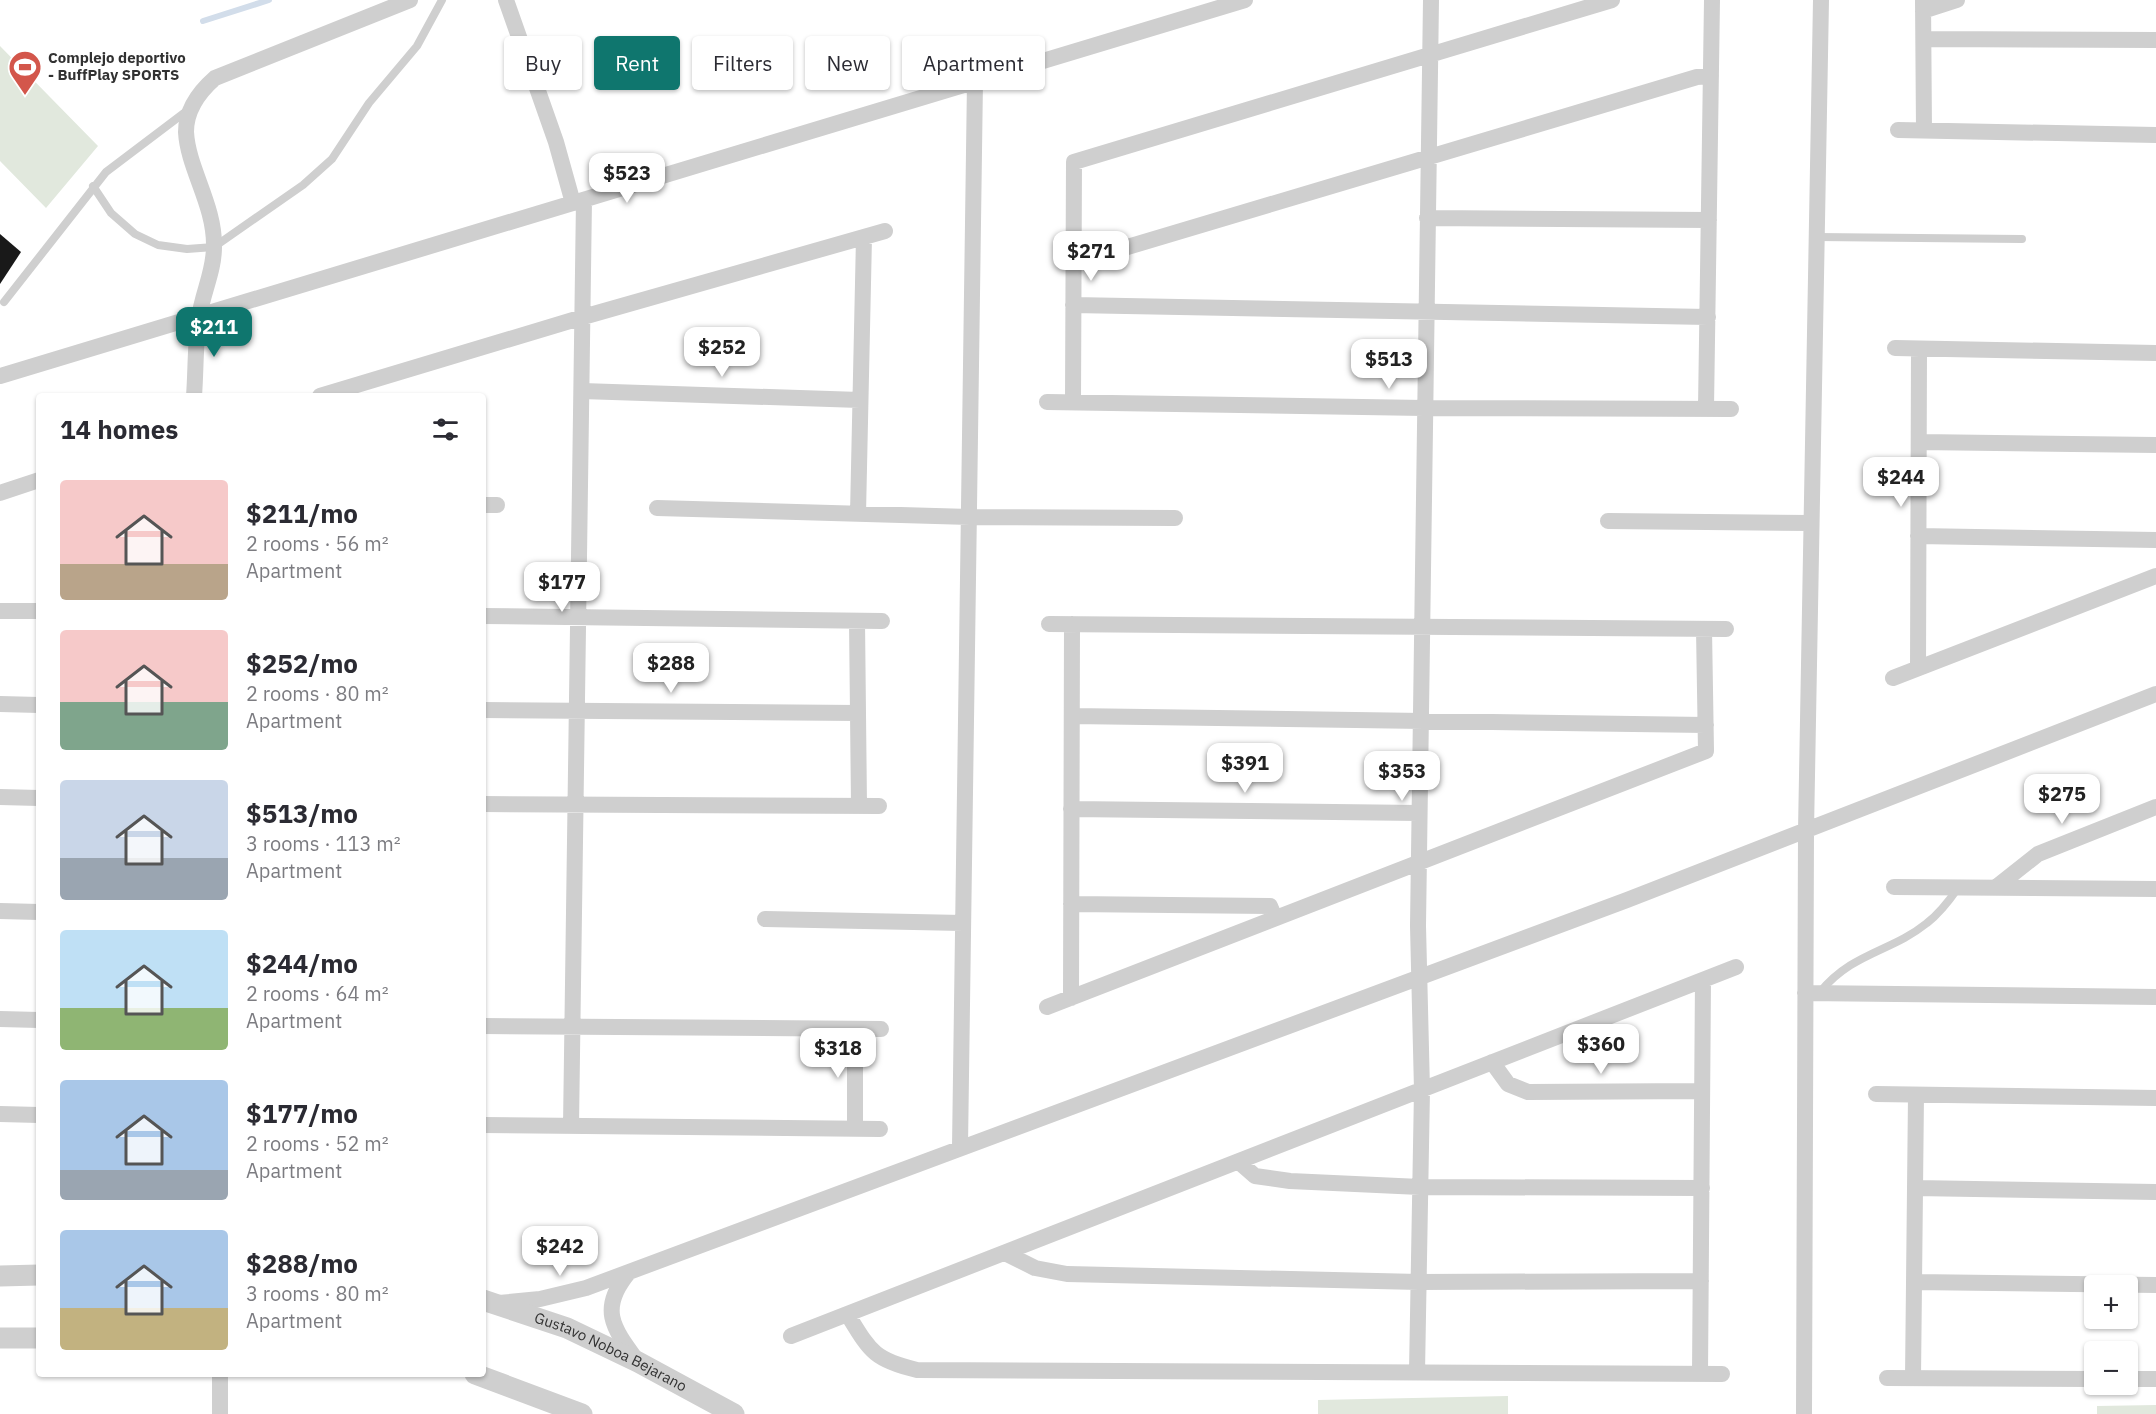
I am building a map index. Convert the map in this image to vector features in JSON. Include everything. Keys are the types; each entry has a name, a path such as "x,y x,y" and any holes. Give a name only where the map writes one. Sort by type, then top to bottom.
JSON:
{"street":[{"path":"194,393 199,317 214,247 207,202 186,132 190,108 200,91 215,78 410,0"},
{"path":"506,0 578,201 583,317 571,1126"},
{"path":"1045,60 1245,0"},
{"path":"1417,1372 1422,1090 1419,813 1431,0"},
{"path":"1073,402 1074,162 1612,0"},
{"path":"1706,408 1712,0"},
{"path":"1804,1414 1812,993 1806,831 1821,0"},
{"path":"1924,130 1923,5 1957,0"},
{"path":"1924,39 2156,40"},
{"path":"1074,263 1697,77 1711,76"},
{"path":"0,376 945,90"},
{"path":"960,1147 975,90"},
{"path":"1898,130 2156,135"},
{"path":"1427,218 1709,220"},
{"path":"330,393 583,317 885,231"},
{"path":"858,514 864,237"},
{"path":"1073,305 1426,314 1708,317"},
{"path":"1895,348 2156,352"},
{"path":"1918,668 1919,349"},
{"path":"582,391 860,399"},
{"path":"1047,402 1424,408 1731,409"},
{"path":"1919,442 2156,445"},
{"path":"0,493 36,481"},
{"path":"657,508 970,517 1175,518"},
{"path":"1608,521 1811,523"},
{"path":"1918,536 2156,540"},
{"path":"1893,678 2156,576"},
{"path":"0,611 36,611"},
{"path":"486,616 882,621"},
{"path":"857,621 859,806"},
{"path":"1049,624 1726,629"},
{"path":"1071,998 1072,624"},
{"path":"1047,1007 1706,751 1704,629"},
{"path":"489,1302 540,1299 586,1288 960,1147 1420,978 1806,831 2156,694"},
{"path":"0,704 36,705"},
{"path":"486,710 858,713"},
{"path":"1071,716 1706,725"},
{"path":"0,797 36,798"},
{"path":"486,804 879,806"},
{"path":"1995,888 2038,854 2156,807"},
{"path":"1071,809 1419,813"},
{"path":"1894,887 2156,889"},
{"path":"1071,904 1270,906 1275,918"},
{"path":"0,912 36,912"},
{"path":"765,919 963,923"},
{"path":"791,1336 1736,967"},
{"path":"1700,1374 1703,980"},
{"path":"1812,993 2156,997"},
{"path":"0,1019 36,1020"},
{"path":"486,1026 880,1029"},
{"path":"855,1029 855,1129"},
{"path":"1492,1062 1508,1084 1528,1092 1702,1091"},
{"path":"1876,1094 2156,1098"},
{"path":"1913,1378 1916,1095"},
{"path":"0,1114 36,1115"},
{"path":"486,1125 880,1129"},
{"path":"1239,1162 1255,1176 1290,1181 1420,1187 1702,1188"},
{"path":"1915,1188 2156,1192"},
{"path":"1005,1253 1035,1268 1067,1274 1419,1282 1701,1281"},
{"path":"629,1271 617,1286 612,1305 614,1330 638,1362"},
{"path":"0,1276 36,1275"},
{"path":"1914,1282 2156,1285"},
{"name":"Gustavo Noboa Bejarano","path":"489,1302 567,1328 638,1362 734,1414"},
{"path":"848,1315 866,1345 888,1363 917,1370 1722,1374"},
{"path":"0,1338 36,1338"},
{"path":"220,1377 220,1414"},
{"path":"483,1377 582,1414"},
{"path":"1887,1378 2084,1379"},
{"path":"2138,1379 2156,1379"}],"lane":[{"path":"93,186 111,213 135,234 158,245 187,249 214,247 303,185 332,159 369,103 417,46 442,0"},
{"path":"4,302 106,172 190,108"},
{"path":"1817,237 2022,239"},
{"path":"1812,993 1843,968 1927,923 1945,907 1959,888"}],"shaded area":[{"name":"Complejo deportivo - BuffPlay SPORTS","path":"0,46 98,146 46,208 0,161"},
{"path":"1508,1396 1508,1414 1318,1414 1318,1400"},
{"path":"2156,1405 2156,1414 2097,1414 2097,1406"}],"building":[{"path":"0,234 21,252 0,284"}],"waterway":[{"path":"203,21 269,0"}],"place":[{"name":"Complejo deportivo - BuffPlay SPORTS","path":"25,96"}]}
